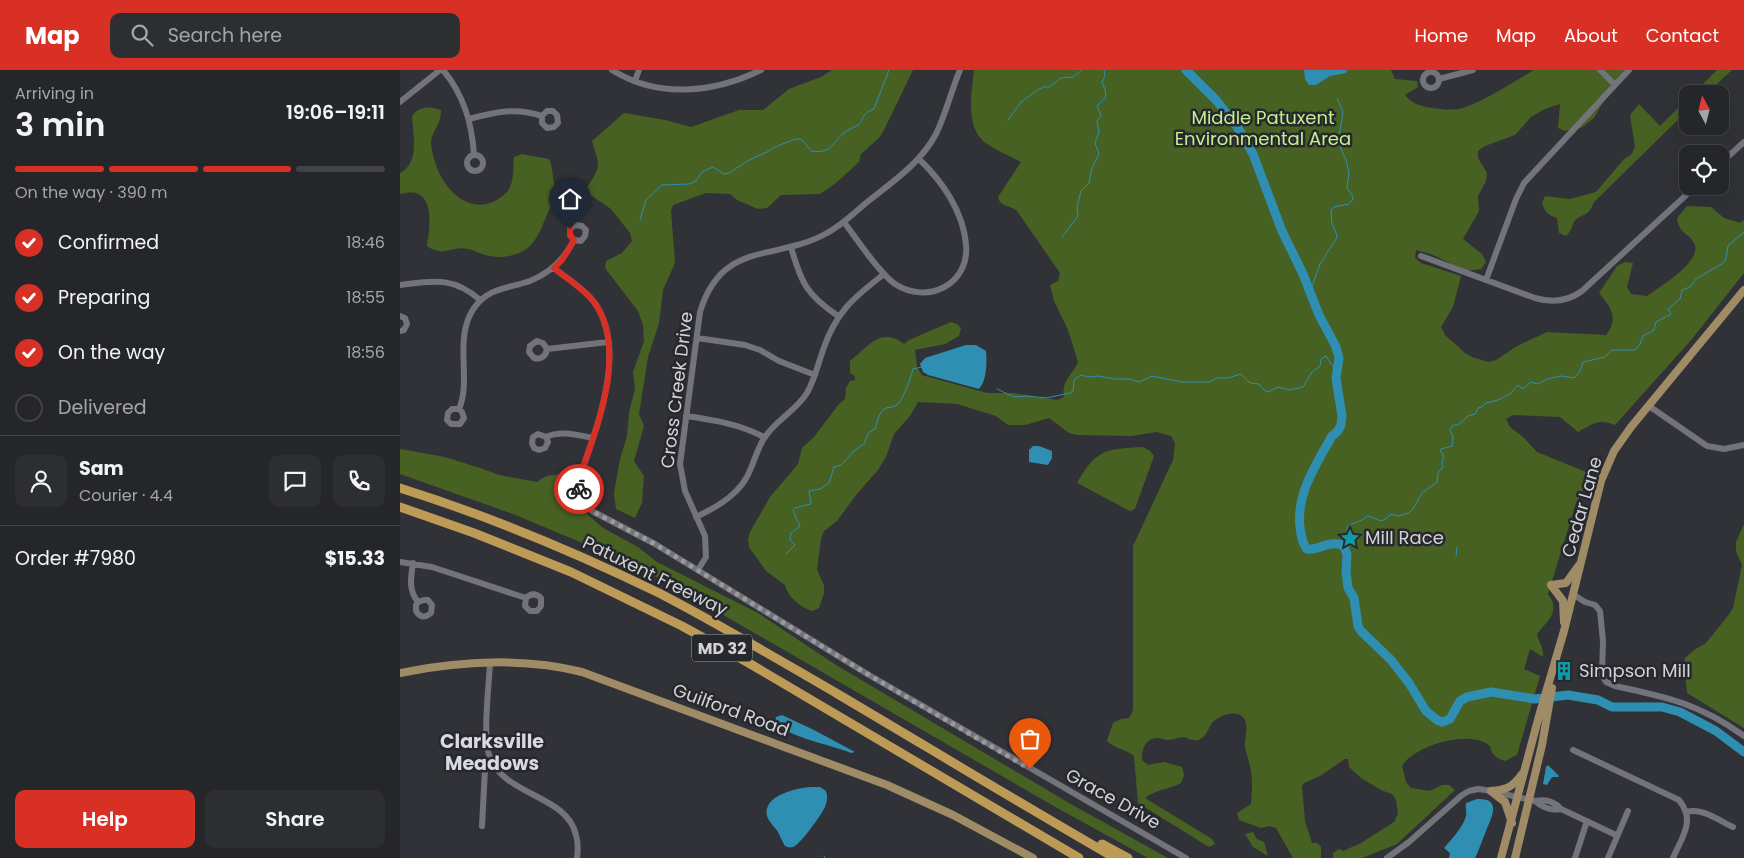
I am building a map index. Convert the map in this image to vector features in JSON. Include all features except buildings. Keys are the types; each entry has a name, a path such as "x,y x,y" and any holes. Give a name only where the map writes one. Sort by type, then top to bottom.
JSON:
{"highway":[{"name":"Patuxent Freeway","path":"400,488 481,515 538,538 659,594 756,646 1115,858"},
{"name":"Patuxent Freeway","path":"400,507 474,533 546,562 607,588 674,622 747,662 1079,858"},
{"path":"951,761 1128,858"},
{"path":"1026,827 1070,858"}],"main road":[{"name":"Cedar Lane","path":"1514,858 1548,712 1558,656 1600,488 1609,461 1621,439 1744,290"},
{"path":"1564,631 1563,601 1551,585 1566,583 1582,561"},
{"name":"Cedar Lane","path":"1501,858 1512,823 1527,799 1526,770 1539,716 1558,656"},
{"name":"Guilford Road","path":"400,673 438,667 490,663 524,663 551,666 598,677 887,784 953,815 1033,858"},
{"path":"1491,790 1511,787 1526,770"},
{"path":"1491,790 1505,802 1512,823"},
{"path":"1510,858 1527,799"}],"street":[{"path":"400,102 442,70 456,86 469,120 474,155"},
{"path":"612,70 634,82 665,89 690,90 726,84 761,70"},
{"path":"634,82 639,70"},
{"name":"Cross Creek Drive","path":"698,570 706,557 707,547 705,536 685,491 681,474 682,448 700,312 707,293 716,280 737,262 757,254 791,247 820,236 844,222 919,159 936,133 960,70"},
{"path":"1439,79 1473,70"},
{"path":"1600,70 1615,85"},
{"path":"1486,280 1516,199 1524,183 1629,70"},
{"path":"469,120 496,112 512,110 542,116"},
{"path":"1729,156 1744,142"},
{"path":"844,222 884,274 894,283 912,292 926,294 949,284 963,265 966,255 965,238 953,202 938,177 919,159"},
{"path":"1421,256 1543,300 1559,301 1572,298 1594,280 1686,195"},
{"path":"460,409 463,397 465,332 472,311 480,300 492,292 530,281 554,268 562,260 574,240"},
{"path":"791,247 799,274 806,288 826,308 838,316"},
{"path":"554,268 583,290 594,302 604,321 608,342 607,389 579,479 579,489"},
{"path":"696,517 719,506 737,491 751,469 764,437 807,394 827,338 838,316 858,294 884,274"},
{"path":"400,285 436,281 449,282 463,287 480,300"},
{"path":"400,316 405,318 407,324 404,330 400,331"},
{"path":"697,338 745,345 760,350 779,362 815,375"},
{"path":"546,349 608,342"},
{"path":"1648,406 1708,446 1724,449 1744,445"},
{"path":"686,416 730,423 751,430 764,437"},
{"path":"546,436 562,433 593,438"},
{"path":"579,489 584,490 589,499 586,506 577,509 570,503 570,495 574,490 579,489"},
{"name":"Grace Drive","path":"586,506 698,570 876,680 1186,858"},
{"path":"400,562 432,567 526,598"},
{"path":"413,563 411,587 414,597 418,602"},
{"path":"1574,595 1585,602 1595,605 1600,612 1603,641 1601,671 1606,682 1615,686 1685,703 1718,718 1744,736"},
{"path":"490,663 486,727 487,749 490,757 506,779 551,804 565,815 576,835 577,858"},
{"path":"1574,750 1679,800 1687,812 1688,824 1673,858"},
{"path":"482,826 485,769 490,757"},
{"path":"1387,858 1410,842 1462,795 1475,790 1491,790 1527,799 1542,807 1554,810 1561,808 1616,835"},
{"path":"1687,812 1692,810 1699,811 1733,827"},
{"path":"1608,858 1616,835 1628,811"},
{"path":"1575,858 1587,821"}],"green space":[{"path":"832,70 913,70 879,138 861,154 859,162 836,183 820,194 781,195 767,208 758,209 737,200 730,194 706,193 673,205 671,211 675,263 663,290 659,323 648,357 639,414 644,426 634,461 644,476 642,503 635,518 616,509 614,493 635,389 633,372 644,341 643,325 638,311 605,268 606,261 622,253 632,241 630,233 611,209 592,196 560,194 549,210 532,244 516,254 497,257 462,248 438,251 427,246 429,216 426,202 422,196 414,192 400,194 400,173 406,168 413,155 412,116 418,110 425,108 441,110 440,119 431,142 436,165 445,182 458,197 474,204 483,205 495,201 507,191 512,180 514,157 522,154 549,159 557,189 588,186 596,173 598,164 592,141 624,113 665,120 691,127 739,110 763,110 789,89 821,77"},
{"name":"Middle Patuxent Environmental Area","path":"974,70 1391,70 1395,79 1417,81 1418,87 1405,95 1411,101 1428,107 1452,110 1480,101 1533,70 1627,70 1614,83 1594,118 1581,128 1565,131 1558,128 1560,104 1545,109 1531,117 1515,135 1485,146 1478,151 1478,158 1487,173 1486,181 1478,196 1479,211 1463,239 1482,254 1486,262 1481,269 1466,271 1431,254 1416,250 1415,258 1421,263 1461,276 1453,307 1441,327 1445,335 1465,353 1488,362 1496,360 1517,346 1547,332 1606,335 1613,318 1610,308 1599,293 1617,266 1625,262 1633,263 1627,287 1631,294 1647,296 1679,273 1693,258 1694,243 1682,230 1677,218 1687,206 1711,207 1724,218 1740,223 1744,220 1744,273 1692,339 1615,425 1600,422 1578,432 1560,417 1513,415 1506,419 1510,427 1537,452 1591,474 1576,503 1548,594 1553,605 1552,615 1537,634 1543,657 1530,649 1524,669 1540,676 1517,755 1505,761 1495,756 1490,746 1481,741 1457,739 1431,746 1409,758 1402,766 1406,782 1411,788 1430,791 1442,785 1449,785 1455,790 1397,844 1362,858 1333,858 1333,853 1339,849 1343,851 1361,843 1394,822 1398,814 1396,800 1392,794 1361,778 1349,767 1348,759 1345,759 1320,776 1304,783 1302,786 1305,821 1312,843 1317,843 1321,847 1321,858 1293,858 1276,828 1269,826 1261,828 1239,820 1237,813 1251,804 1252,780 1245,747 1246,724 1243,717 1236,714 1227,714 1215,720 1201,739 1192,740 1183,737 1168,740 1153,739 1149,740 1143,752 1142,760 1148,765 1164,762 1182,767 1184,775 1181,783 1155,792 1145,798 1212,839 1215,844 1209,847 1138,803 1134,756 1107,741 1113,723 1129,718 1133,710 1133,546 1173,460 1175,443 1171,436 1156,432 1132,436 1077,435 1069,433 1049,418 1025,425 1008,425 996,416 957,404 918,402 910,416 894,434 886,457 878,470 837,521 824,531 821,539 817,570 824,585 824,593 819,608 812,611 795,601 785,585 766,571 749,547 750,532 770,497 798,464 802,448 814,437 845,399 846,388 850,381 855,380 855,376 850,373 850,361 875,340 888,337 904,344 909,340 951,322 961,328 959,336 945,344 915,350 917,367 922,375 987,393 1013,393 1057,400 1064,397 1064,386 1078,362 1068,330 1054,301 1050,285 1058,281 1060,273 1017,211 1001,203 999,200 998,197 1021,162 987,144 975,129 971,110"},
{"path":"1717,70 1732,70 1716,85 1702,85"},
{"path":"1639,104 1660,126 1679,107 1679,119 1594,202 1586,214 1574,222 1566,236 1559,233 1557,218 1547,213 1543,206 1542,203 1545,196 1570,199 1596,192 1624,159 1631,155 1635,147 1630,115"},
{"path":"1143,447 1154,456 1135,509 1130,511 1077,483 1090,463 1103,453 1111,450"},
{"path":"400,449 445,457 499,475 537,482 548,476 560,475 566,489 560,495 563,508 586,513 603,528 638,547 657,562 758,613 836,665 1069,803 1168,858 1148,858 1059,809 661,579 513,514 400,474"},
{"path":"1744,524 1744,728 1687,693 1685,658 1706,643 1733,608 1742,565 1736,551 1736,542"},
{"path":"1253,832 1257,839 1264,842 1268,856 1253,847 1245,834"}],"water":[{"path":"1304,70 1347,70 1346,73 1330,76 1316,85 1309,85 1305,79"},
{"path":"966,345 976,345 986,351 985,376 979,389 923,372 920,364 925,358"},
{"path":"1033,446 1039,446 1052,451 1052,458 1048,465 1029,462 1029,450"},
{"path":"782,715 855,752 851,753 789,732 775,722 776,717"},
{"path":"1548,765 1559,776 1552,777 1547,785 1543,784"},
{"path":"811,787 820,787 826,791 825,807 797,845 793,847 785,846 767,816 767,809 775,798 782,794"},
{"path":"1477,799 1490,802 1493,805 1493,810 1477,854 1475,858 1449,858 1450,853 1444,848 1465,820 1466,803"}],"waterway":[{"path":"640,220 646,200 662,185 689,184 696,181 702,172 713,167 724,174 729,173 749,160 795,139 800,139 811,151 824,151 828,149 846,132 858,125 866,113 874,109 889,70"},
{"path":"1008,120 1021,102 1036,91 1043,87 1049,87 1061,78 1073,77 1082,70"},
{"path":"1062,237 1078,216 1077,207 1081,191 1089,183 1092,168 1099,154 1095,143 1099,132 1097,121 1101,116 1097,106 1106,97 1102,83 1105,75 1104,70"},
{"path":"1186,70 1216,100 1238,128 1253,154 1282,231 1303,274 1319,315 1336,347 1339,358 1336,378 1342,416 1341,425 1332,436 1308,480 1304,492 1300,515 1303,542 1307,549 1316,549 1332,544 1343,545 1347,554 1346,572 1348,588 1354,598 1358,626 1391,660 1409,683 1426,711 1442,722 1450,719 1460,701 1467,697 1491,692 1535,699 1568,695 1598,700 1612,707 1662,707 1680,712 1716,731 1744,752"},
{"path":"1310,292 1320,264 1336,239 1337,235 1332,224 1331,210 1334,207 1349,204 1353,199 1347,188 1349,173 1339,137 1343,112 1337,98"},
{"path":"1343,545 1348,539 1347,528 1367,516 1384,520 1391,514 1398,516 1409,513 1413,509 1422,493 1437,482 1438,473 1443,467 1442,461 1444,456 1441,449 1452,446 1453,437 1450,430 1453,425 1458,425 1468,416 1475,414 1478,408 1486,403 1510,394 1518,385 1523,389 1531,382 1537,384 1561,376 1574,378 1580,371 1583,362 1605,357 1612,350 1635,350 1643,336 1654,330 1656,322 1671,314 1668,309 1680,299 1682,290 1690,287 1696,279 1723,263 1726,259 1728,246 1744,232"},
{"path":"997,389 1014,397 1046,398 1070,393 1073,391 1074,380 1081,375 1130,379 1139,382 1152,376 1182,382 1209,382 1217,378 1228,378 1241,374 1250,383 1259,384 1268,392 1278,387 1290,390 1303,387 1312,372 1320,366 1321,359 1326,356 1336,371"},
{"path":"786,554 795,545 790,539 791,533 800,526 793,510 811,504 809,491 820,489 829,483 834,467 841,465 854,451 864,444 869,432 875,429 881,412 886,408 896,406 902,398 913,369 922,367"},
{"path":"1456,556 1457,547"}],"way so far":[{"path":"579,489 586,492 589,499 586,506 592,511 655,544 869,675 1030,769"}],"place":[{"name":"Mill Race","path":"1350,538"},
{"name":"Simpson Mill","path":"1564,671"}],"district":[{"name":"Clarksville Meadows","path":"492,752"}],"route":[{"path":"570,229 571,238 574,240 562,260 554,268 583,290 598,308 604,321 609,350 607,389 604,403 579,479 579,489"}]}
